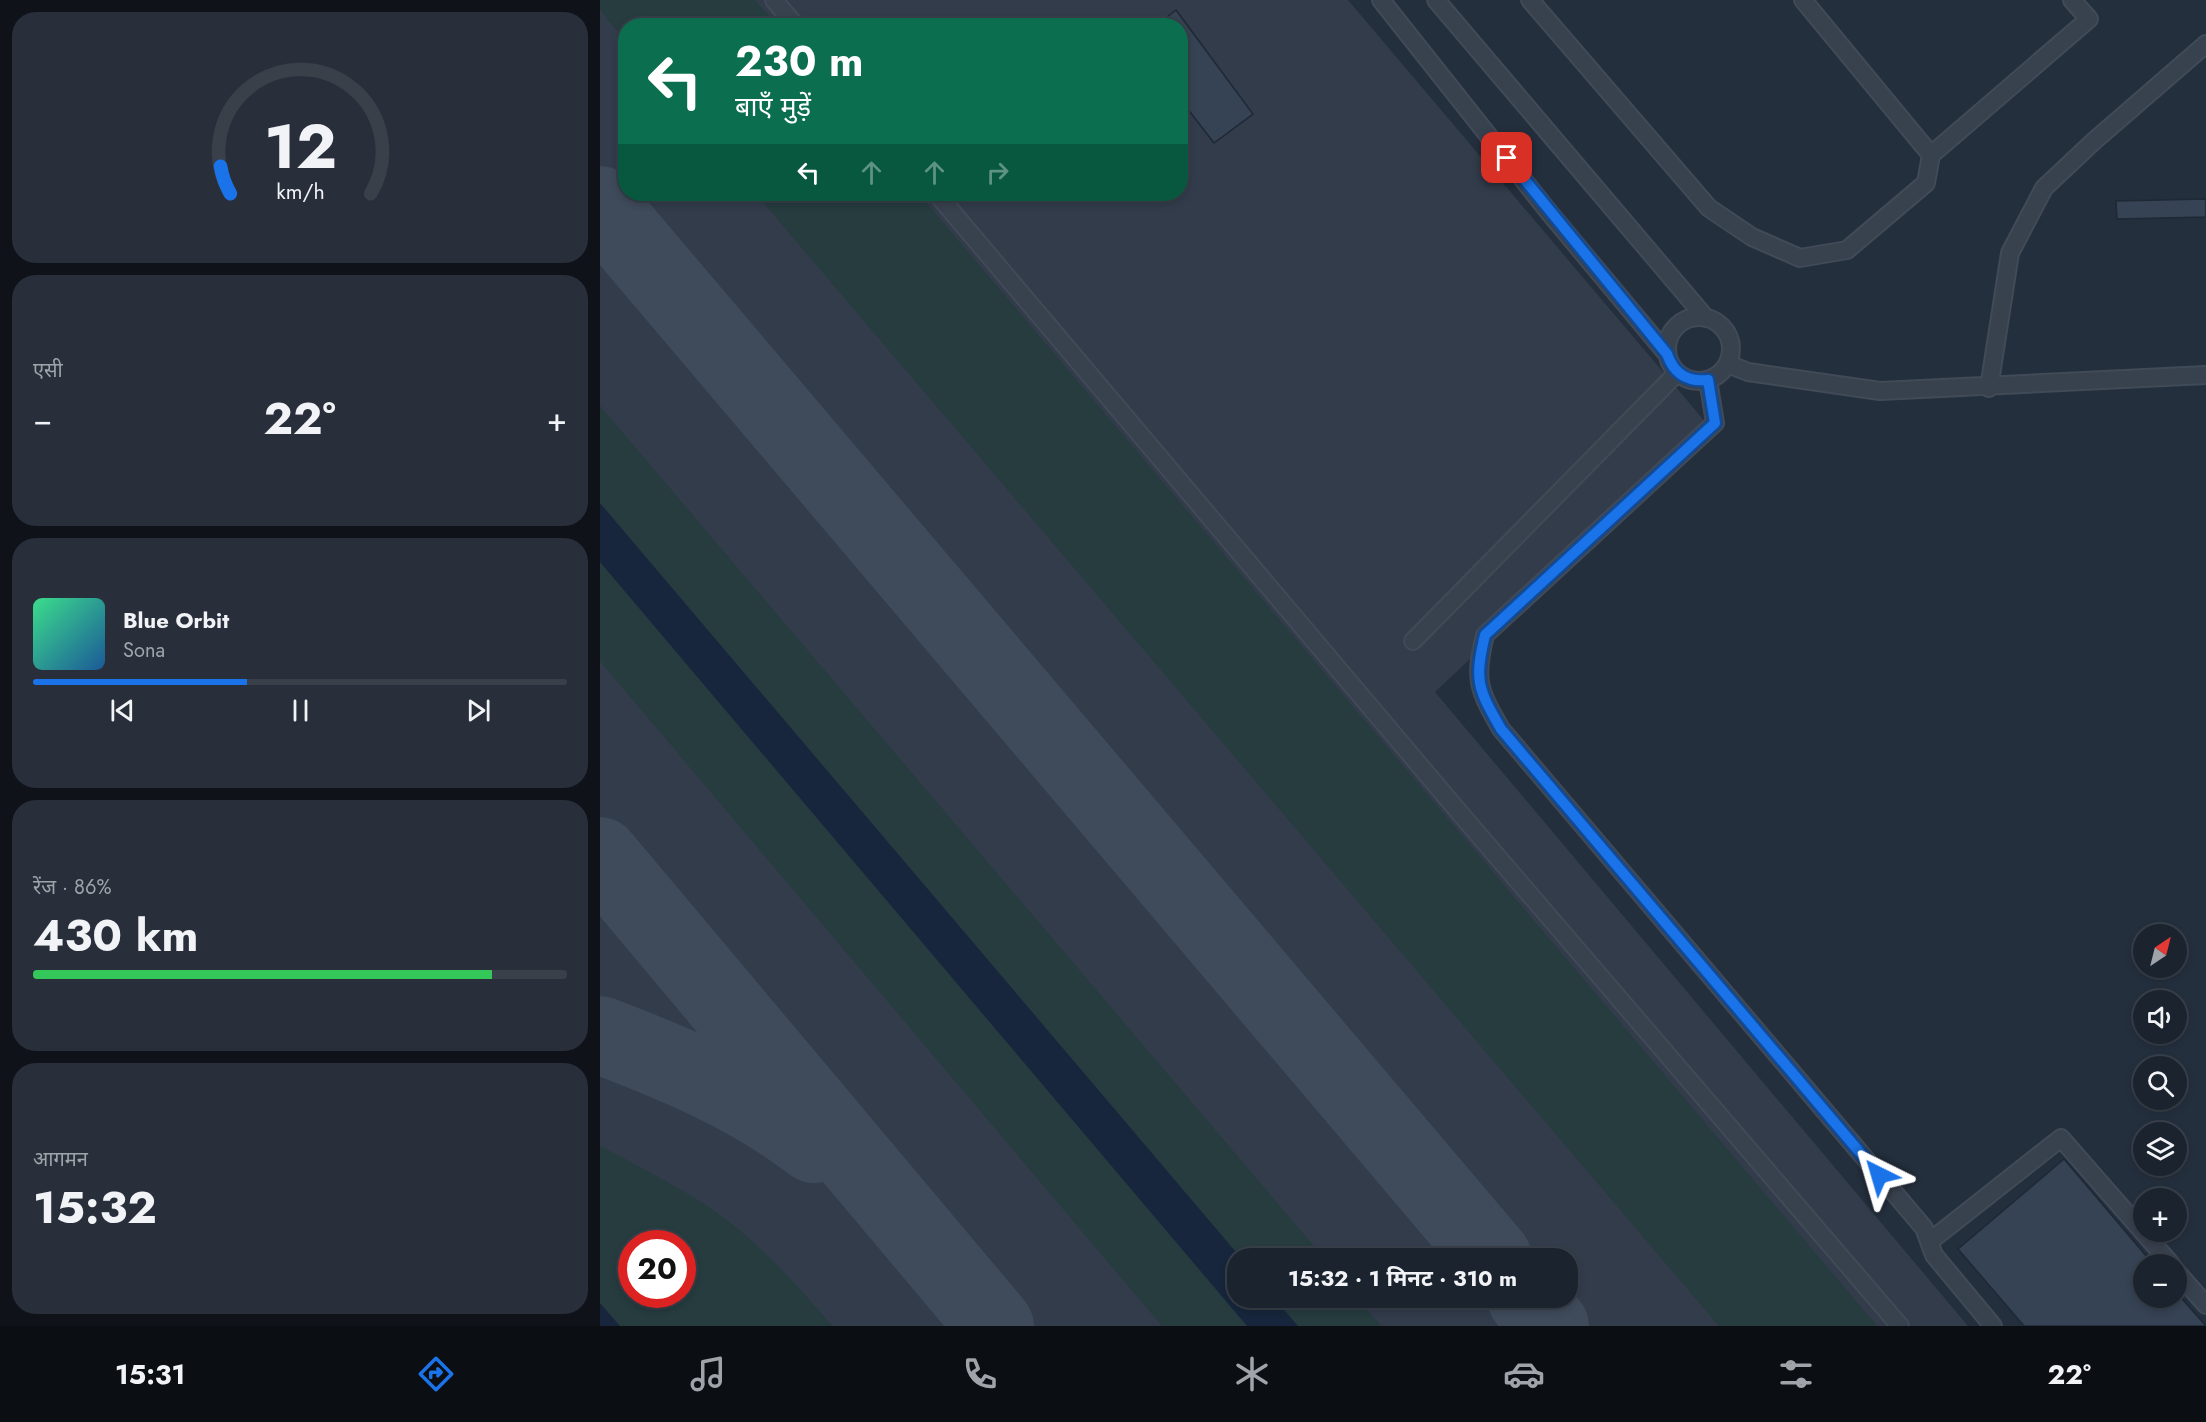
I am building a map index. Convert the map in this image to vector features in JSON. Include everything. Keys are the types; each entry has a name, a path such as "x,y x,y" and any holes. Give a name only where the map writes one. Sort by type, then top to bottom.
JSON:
{"lane":[{"path":"774,0 789,18"},
{"path":"1381,0 1548,211 1667,354 1677,373 1686,379 1708,380 1718,375 1728,364 1732,347 1723,327 1705,317 1436,0"},
{"path":"1530,0 1709,208 1752,237 1800,258 1847,250 1926,183 1931,155 2089,19 2072,0"},
{"path":"1803,0 1931,155"},
{"path":"1989,388 2010,253 2044,188 2094,141 2206,44"},
{"path":"943,201 1459,812 1900,1326"},
{"path":"1667,354 1667,344 1676,326 1695,316 1705,317"},
{"path":"1728,364 1748,372 1880,391 1989,388 2206,375"},
{"path":"1413,641 1677,373"},
{"path":"1708,380 1715,423 1485,635 1478,663 1481,695 1501,729 1924,1228 1934,1256 1993,1326"},
{"path":"1929,1242 2061,1138 2162,1254"},
{"path":"2187,1283 2206,1305"}],"shaded area":[{"path":"600,0 1348,0 1713,431 1435,692 1968,1326 600,1326"},
{"path":"600,503 1233,1248 1227,1248 1227,1302 600,562"},
{"path":"600,1303 620,1326 600,1326"},
{"path":"1232,1308 1283,1308 1298,1326 1247,1326"}],"green space":[{"path":"600,0 755,0 771,18 618,18 618,32 600,10"},
{"path":"762,201 925,201 1877,1326 1719,1326"},
{"path":"600,406 1316,1248 1233,1248 600,503"},
{"path":"600,562 1227,1302 1227,1308 1232,1308 1247,1326 1162,1326 600,661"},
{"path":"600,1146 682,1190 728,1221 783,1271 832,1326 620,1326 600,1303"},
{"path":"1283,1308 1366,1308 1381,1326 1298,1326"}],"building":[{"path":"1176,10 1182,18 1166,18"},
{"path":"1188,26 1253,114 1214,143 1188,109"},
{"path":"2206,199 2206,217 2117,219 2116,201"},
{"path":"2064,1159 2145,1254 2133,1254 2133,1308 2187,1308 2187,1304 2206,1326 2024,1326 1958,1249"}],"taxiway":[{"path":"600,205 1485,1248"},
{"path":"600,856 995,1326"},
{"path":"600,1035 684,1069 738,1095 814,1144"},
{"path":"1535,1308 1550,1326"}],"route":[{"path":"1507,158 1667,354 1670,364 1677,373 1686,379 1708,380 1715,410 1715,423 1507,612 1485,635 1478,663 1481,695 1501,729 1879,1175"}]}
